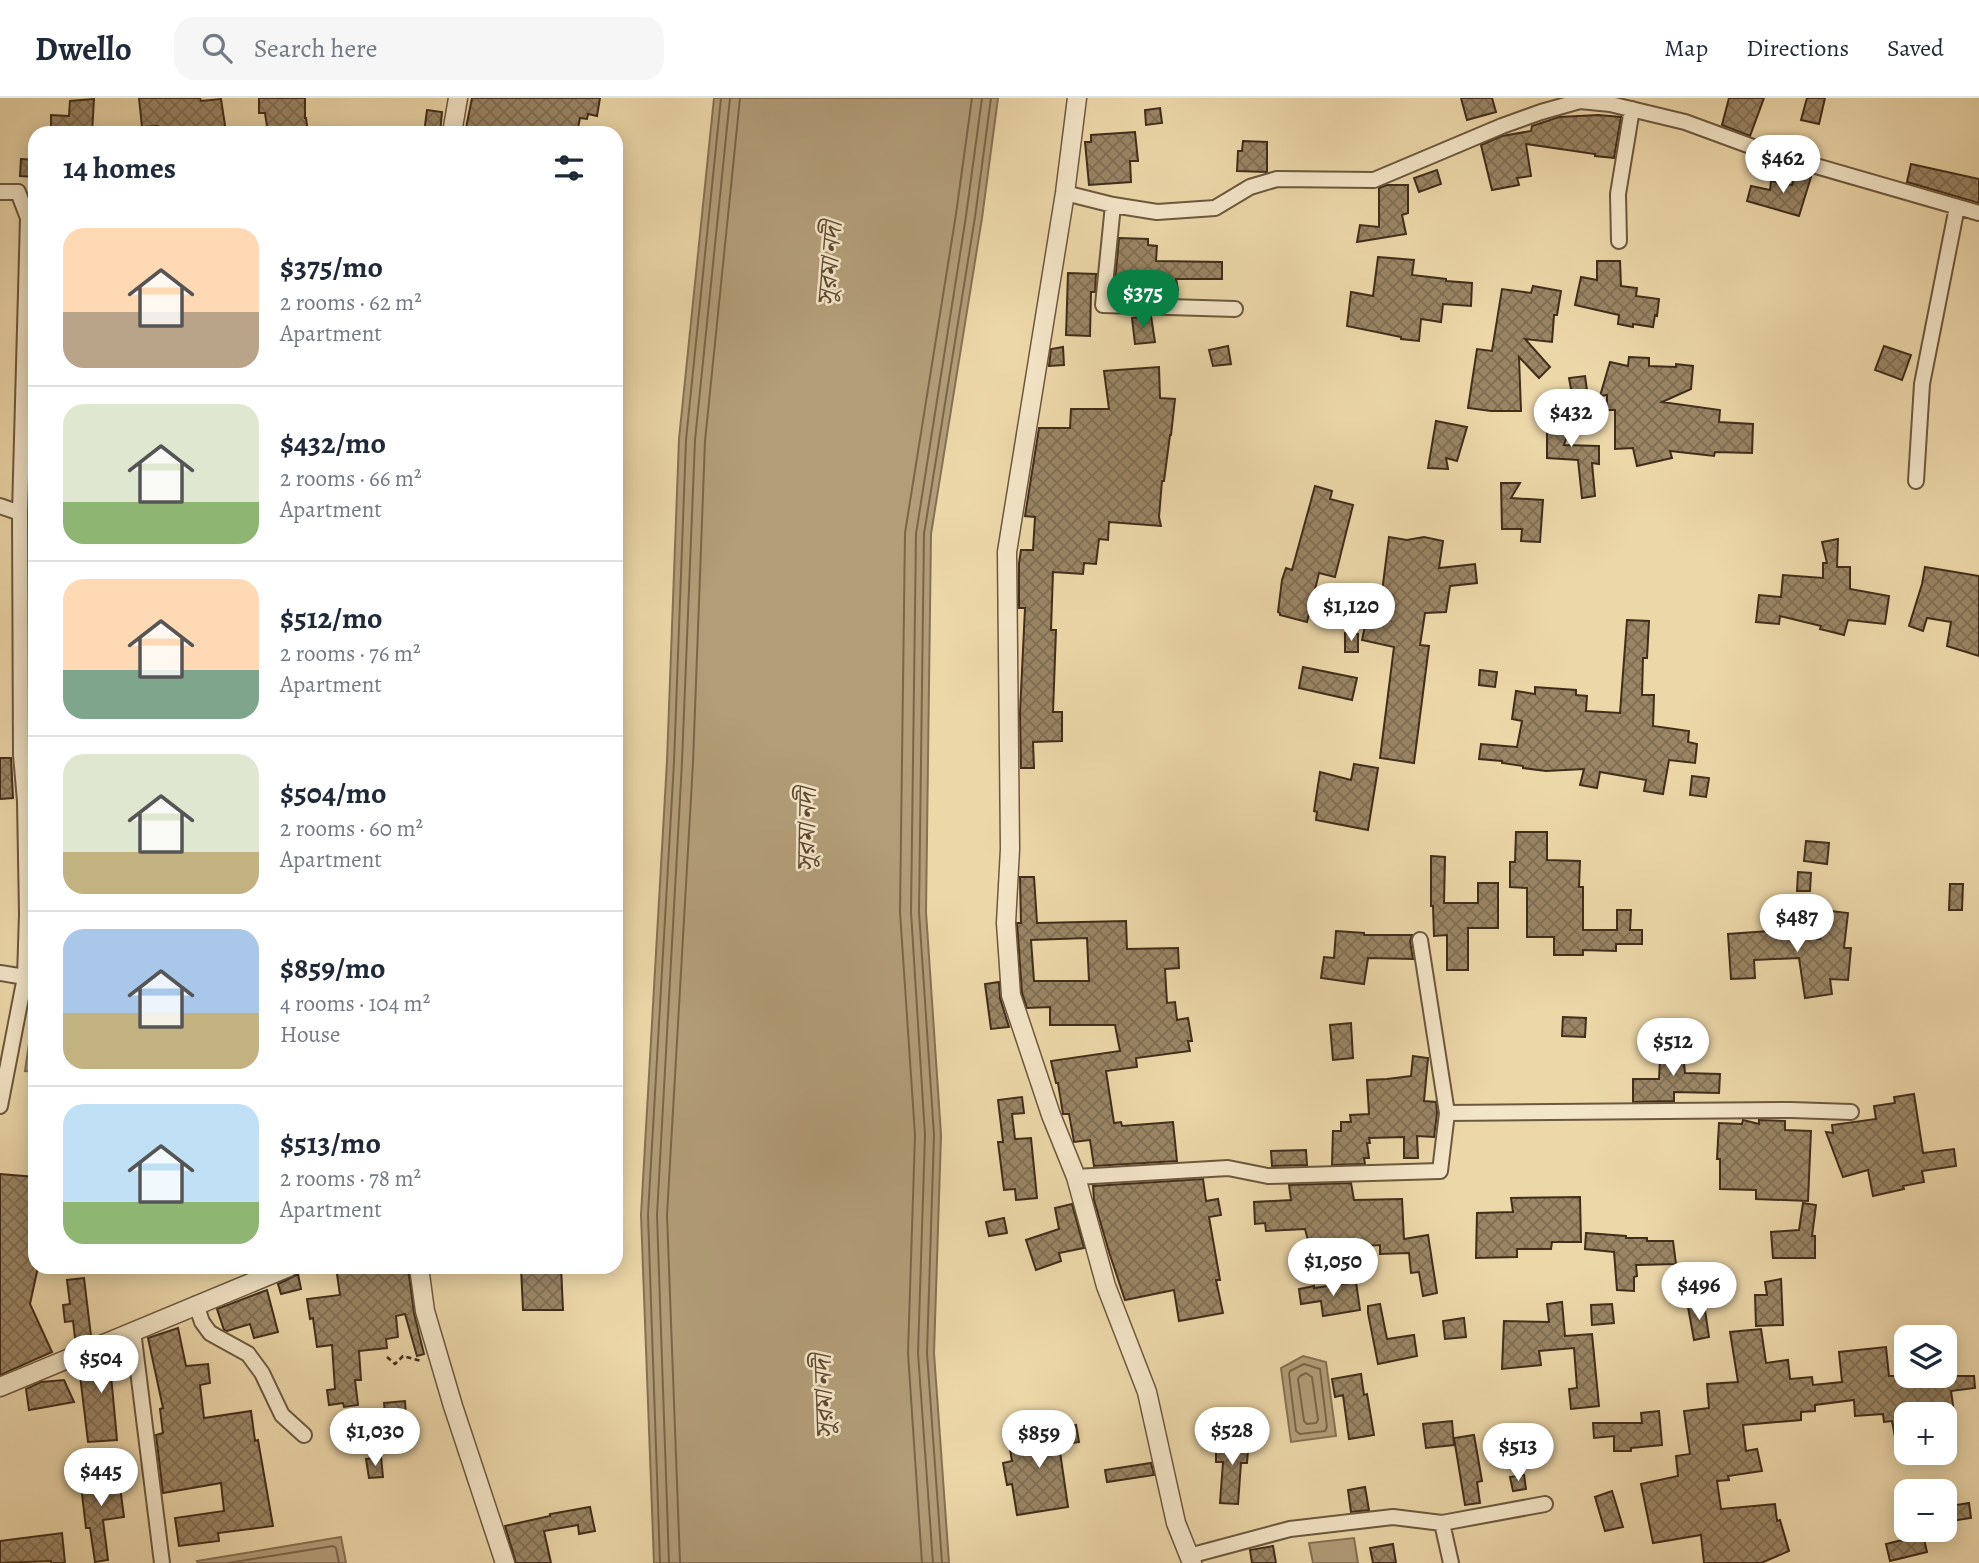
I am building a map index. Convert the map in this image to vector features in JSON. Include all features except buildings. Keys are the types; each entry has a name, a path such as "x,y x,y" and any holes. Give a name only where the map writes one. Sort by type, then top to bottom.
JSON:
{"street":[{"path":"453,126 457,98"},
{"path":"1077,98 1065,193 1007,552 1010,849 1006,923 1011,995 1051,1115 1076,1177 1106,1286 1147,1392 1176,1522 1191,1559 1290,1529 1393,1517 1442,1523 1545,1504"},
{"path":"1065,193 1157,212 1214,208 1250,187 1277,179 1374,180 1490,131 1580,101 1610,104 1685,122 1764,150 1979,213"},
{"path":"1619,241 1618,194 1632,109"},
{"path":"0,192 18,192 28,212"},
{"path":"1113,205 1103,305 1236,309"},
{"path":"1916,481 1922,384 1956,207"},
{"path":"0,1106 25,977 25,801 28,755 20,513 28,298"},
{"path":"0,506 20,513"},
{"path":"1076,1177 1228,1168 1268,1176 1440,1171 1447,1113 1420,940"},
{"path":"0,973 25,977"},
{"path":"1447,1113 1791,1110 1851,1112"},
{"path":"0,1387 272,1274"},
{"path":"420,1274 425,1311 441,1367 505,1563"},
{"path":"197,1304 202,1322 210,1333 248,1354 262,1373 282,1415 304,1435"},
{"path":"133,1331 162,1563"},
{"path":"1442,1523 1451,1563"}],"path":[{"path":"387,1357 396,1364 403,1356 441,1367"}],"water":[{"name":"সুরমা নদী","path":"714,98 998,98 982,218 931,534 926,912 941,1135 934,1353 949,1563 654,1563 641,1215 667,761 679,439"},
{"path":"28,1050 28,1071 25,1071"},
{"path":"1303,1356 1326,1362 1336,1436 1291,1442 1281,1368"},
{"path":"341,1537 346,1563 197,1561"},
{"path":"1354,1538 1358,1563 1313,1563 1309,1543"}]}
